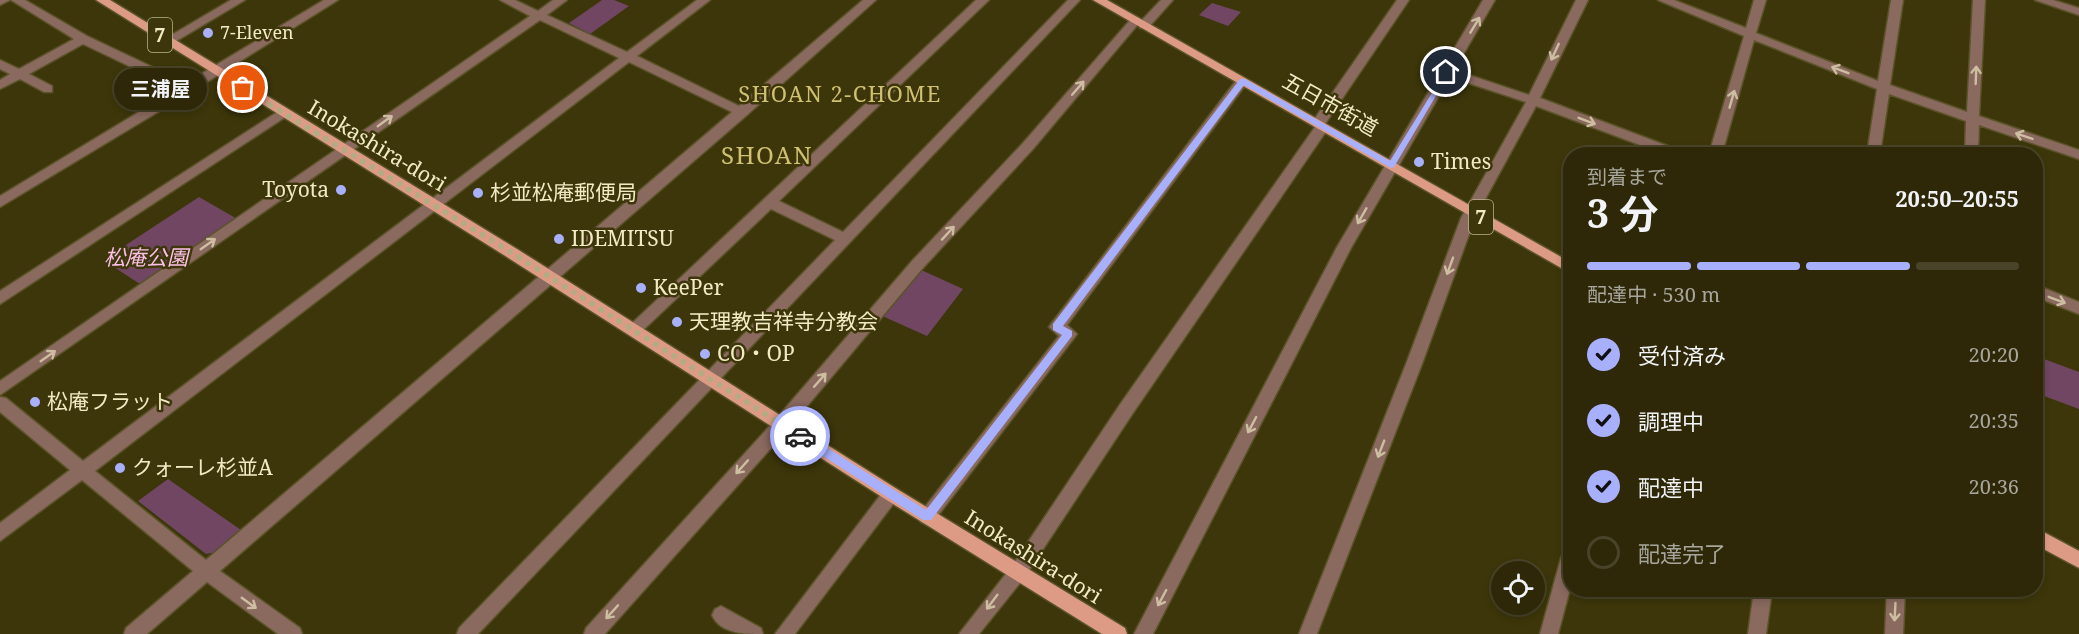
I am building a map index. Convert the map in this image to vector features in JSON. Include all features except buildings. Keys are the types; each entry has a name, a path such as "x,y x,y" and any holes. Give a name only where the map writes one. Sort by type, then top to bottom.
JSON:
{"main road":[{"name":"Inokashira-dori","path":"102,0 713,379 927,517 1118,634"},
{"name":"五日市街道","path":"1099,0 1563,264"},
{"path":"2043,540 2079,560"}],"street":[{"path":"16,0 83,39 187,89"},
{"path":"169,40 239,0"},
{"path":"0,202 332,0"},
{"path":"506,0 742,112"},
{"path":"0,389 561,0"},
{"path":"0,533 704,0"},
{"path":"133,634 870,0"},
{"path":"634,330 983,0"},
{"path":"466,634 1074,0"},
{"path":"592,634 782,424 917,265 1139,23 1167,0"},
{"path":"968,634 1018,572 1403,0"},
{"path":"1143,634 1344,247 1489,0"},
{"path":"1308,634 1414,364 1468,218 1473,213 1533,100 1581,0"},
{"path":"1664,0 1693,5 1749,34 1885,88 2079,155"},
{"path":"1717,147 1760,0"},
{"path":"1874,147 1885,88 1896,0"},
{"path":"1972,147 1979,0"},
{"path":"2041,0 2058,3 2079,12"},
{"path":"0,85 83,39"},
{"path":"0,64 48,89"},
{"path":"1446,72 1533,100 1657,147"},
{"path":"927,517 1069,334 1057,327 1242,81"},
{"path":"0,298 282,113"},
{"path":"768,202 846,239"},
{"path":"2043,294 2079,308"},
{"path":"0,403 206,571 293,634"},
{"path":"784,634 891,494"},
{"path":"1549,634 1563,583"},
{"path":"1756,634 1762,597"},
{"path":"1894,634 1896,597"},
{"path":"721,615 754,634"}],"green space":[{"path":"602,0 614,0 629,6 590,34 569,23"},
{"path":"1212,3 1241,12 1228,26 1199,15"},
{"name":"松庵公園","path":"199,197 239,220 143,286 103,260"},
{"path":"919,269 963,289 927,336 880,315"},
{"path":"2043,359 2079,372 2079,409 2043,396"},
{"path":"168,479 241,530 216,552 206,554 138,501"}],"way so far":[{"path":"243,88 512,253 800,436"}],"place":[{"name":"7-Eleven","path":"208,33"},
{"name":"三浦屋","path":"243,88"},
{"name":"Times","path":"1419,162"},
{"name":"Toyota","path":"341,190"},
{"name":"杉並松庵郵便局","path":"478,193"},
{"name":"IDEMITSU","path":"559,239"},
{"name":"KeePer","path":"641,288"},
{"name":"天理教吉祥寺分教会","path":"677,322"},
{"name":"CO・OP","path":"705,354"},
{"name":"松庵フラット","path":"35,402"},
{"name":"クォーレ杉並A","path":"120,468"}],"district":[{"name":"SHOAN 2-CHOME","path":"840,94"},
{"name":"SHOAN","path":"767,156"}],"route":[{"path":"800,436 927,517 1069,334 1057,327 1242,81 1391,165 1446,72"}]}
